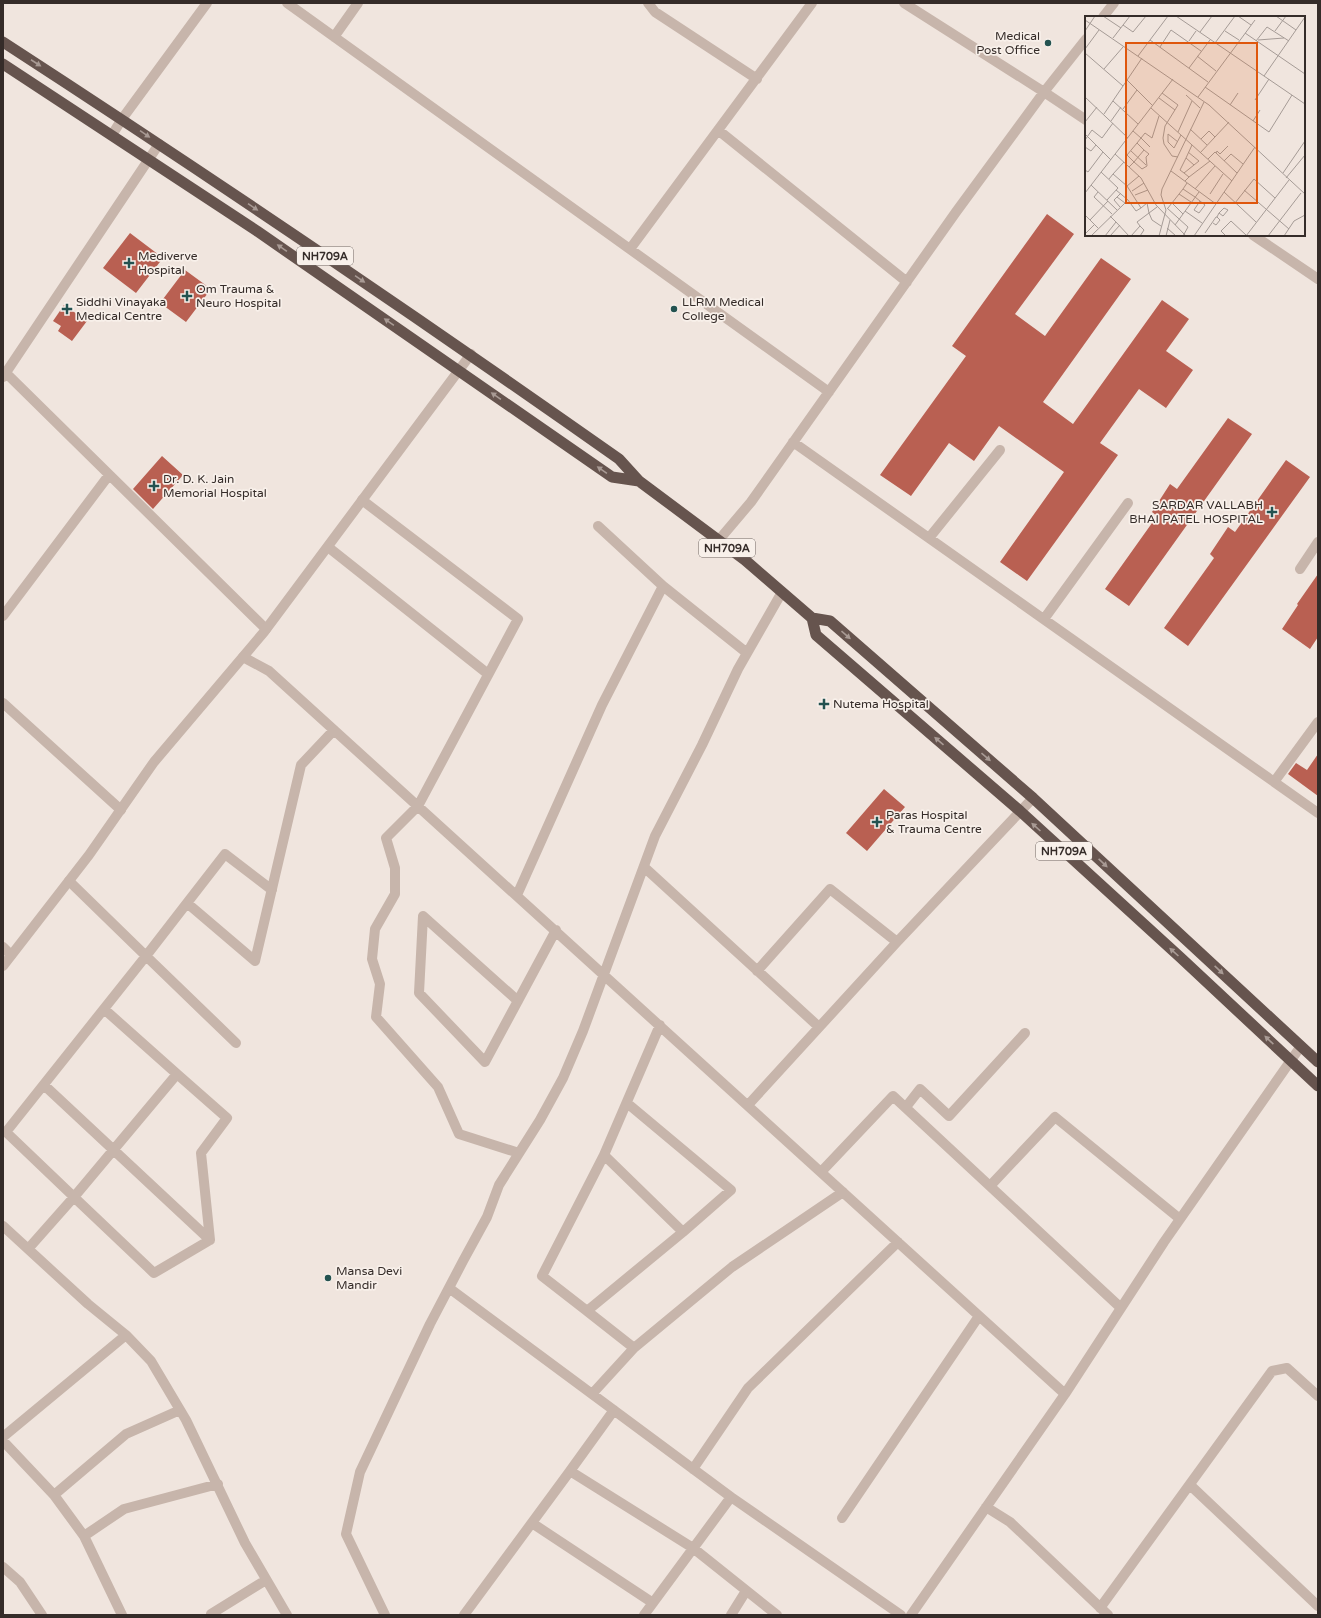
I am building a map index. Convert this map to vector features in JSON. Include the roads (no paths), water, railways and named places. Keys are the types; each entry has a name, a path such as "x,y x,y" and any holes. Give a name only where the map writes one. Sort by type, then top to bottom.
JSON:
{"highway":[{"name":"NH709A","path":"3,42 122,119 471,354 619,459 639,482 744,560 812,618 830,621 1033,798 1318,1062"},
{"name":"NH709A","path":"3,64 112,134 257,231 612,477 639,482"},
{"name":"NH709A","path":"812,618 816,634 1020,811 1318,1086"}],"street":[{"path":"112,134 207,3"},
{"path":"287,3 829,392"},
{"path":"334,37 358,3"},
{"path":"648,3 655,12 757,79"},
{"path":"630,249 812,3"},
{"path":"904,3 1085,119"},
{"path":"1104,16 1114,3"},
{"path":"718,541 751,502 1044,92 1085,40"},
{"path":"718,130 907,282"},
{"path":"159,144 5,375 266,629"},
{"path":"1254,236 1318,279"},
{"path":"3,966 69,881 154,762 266,629 471,354"},
{"path":"793,442 1318,813"},
{"path":"929,538 1000,450"},
{"path":"3,616 109,475"},
{"path":"362,500 518,618 418,806 386,838 395,868 395,894 375,928 372,959 380,984 376,1018 438,1087 459,1134 519,1153"},
{"path":"1044,619 1128,503"},
{"path":"598,526 663,586 747,653"},
{"path":"1300,569 1318,542"},
{"path":"328,547 488,674"},
{"path":"516,894 602,705 663,586"},
{"path":"385,1615 346,1534 347,1524 360,1472 430,1324 487,1217 499,1185 540,1120 563,1078 584,1030 655,836 747,653 782,592"},
{"path":"243,657 269,672 334,730 556,930 1065,1394"},
{"path":"3,703 120,810"},
{"path":"1274,782 1318,722"},
{"path":"187,903 255,961 301,765 334,730"},
{"path":"748,1105 897,942 1033,798"},
{"path":"210,1240 154,1273 6,1132 225,854 272,890"},
{"path":"644,867 819,1027"},
{"path":"69,881 236,1043"},
{"path":"757,971 830,889 897,942"},
{"path":"518,1001 423,916 419,993 485,1062 518,1001 556,930"},
{"path":"3,947 11,955"},
{"path":"104,1009 227,1118 200,1153 210,1240"},
{"path":"634,1348 586,1312 542,1276 604,1155 660,1025"},
{"path":"906,1107 920,1089 949,1116 1025,1032"},
{"path":"911,1615 1065,1394 1180,1219 1301,1046"},
{"path":"28,1249 74,1197 177,1074"},
{"path":"44,1084 210,1240"},
{"path":"821,1172 893,1096 1121,1308"},
{"path":"586,1312 683,1232 731,1190 627,1102"},
{"path":"990,1186 1055,1117 1180,1219"},
{"path":"604,1155 683,1232"},
{"path":"592,1394 634,1348 732,1267 843,1192"},
{"path":"3,1226 88,1304 126,1335 151,1361 180,1410 218,1484 245,1543 287,1615"},
{"path":"693,1469 748,1388 898,1242"},
{"path":"449,1288 731,1497 901,1615"},
{"path":"842,1518 979,1316"},
{"path":"3,1437 126,1335"},
{"path":"986,1507 1010,1522 1104,1612 1190,1485 1272,1371 1287,1368 1318,1396"},
{"path":"54,1495 126,1434 180,1410"},
{"path":"464,1615 614,1410"},
{"path":"3,1441 54,1495 84,1536 122,1615"},
{"path":"570,1471 693,1548 777,1615"},
{"path":"84,1536 124,1509 218,1484"},
{"path":"1190,1485 1318,1606"},
{"path":"644,1615 731,1497"},
{"path":"532,1523 653,1603"},
{"path":"3,1567 20,1582 42,1615"},
{"path":"211,1615 266,1580"},
{"path":"731,1615 746,1591"}],"place":[{"name":"Medical Post Office","path":"1048,43"},
{"name":"Mediverve Hospital","path":"129,263"},
{"name":"Om Trauma & Neuro Hospital","path":"187,296"},
{"name":"Siddhi Vinayaka Medical Centre","path":"67,309"},
{"name":"LLRM Medical College","path":"674,309"},
{"name":"Dr. D. K. Jain Memorial Hospital","path":"154,486"},
{"name":"SARDAR VALLABH BHAI PATEL HOSPITAL","path":"1272,512"},
{"name":"Nutema Hospital","path":"824,704"},
{"name":"Paras Hospital & Trauma Centre","path":"877,822"},
{"name":"Mansa Devi Mandir","path":"328,1278"}]}
